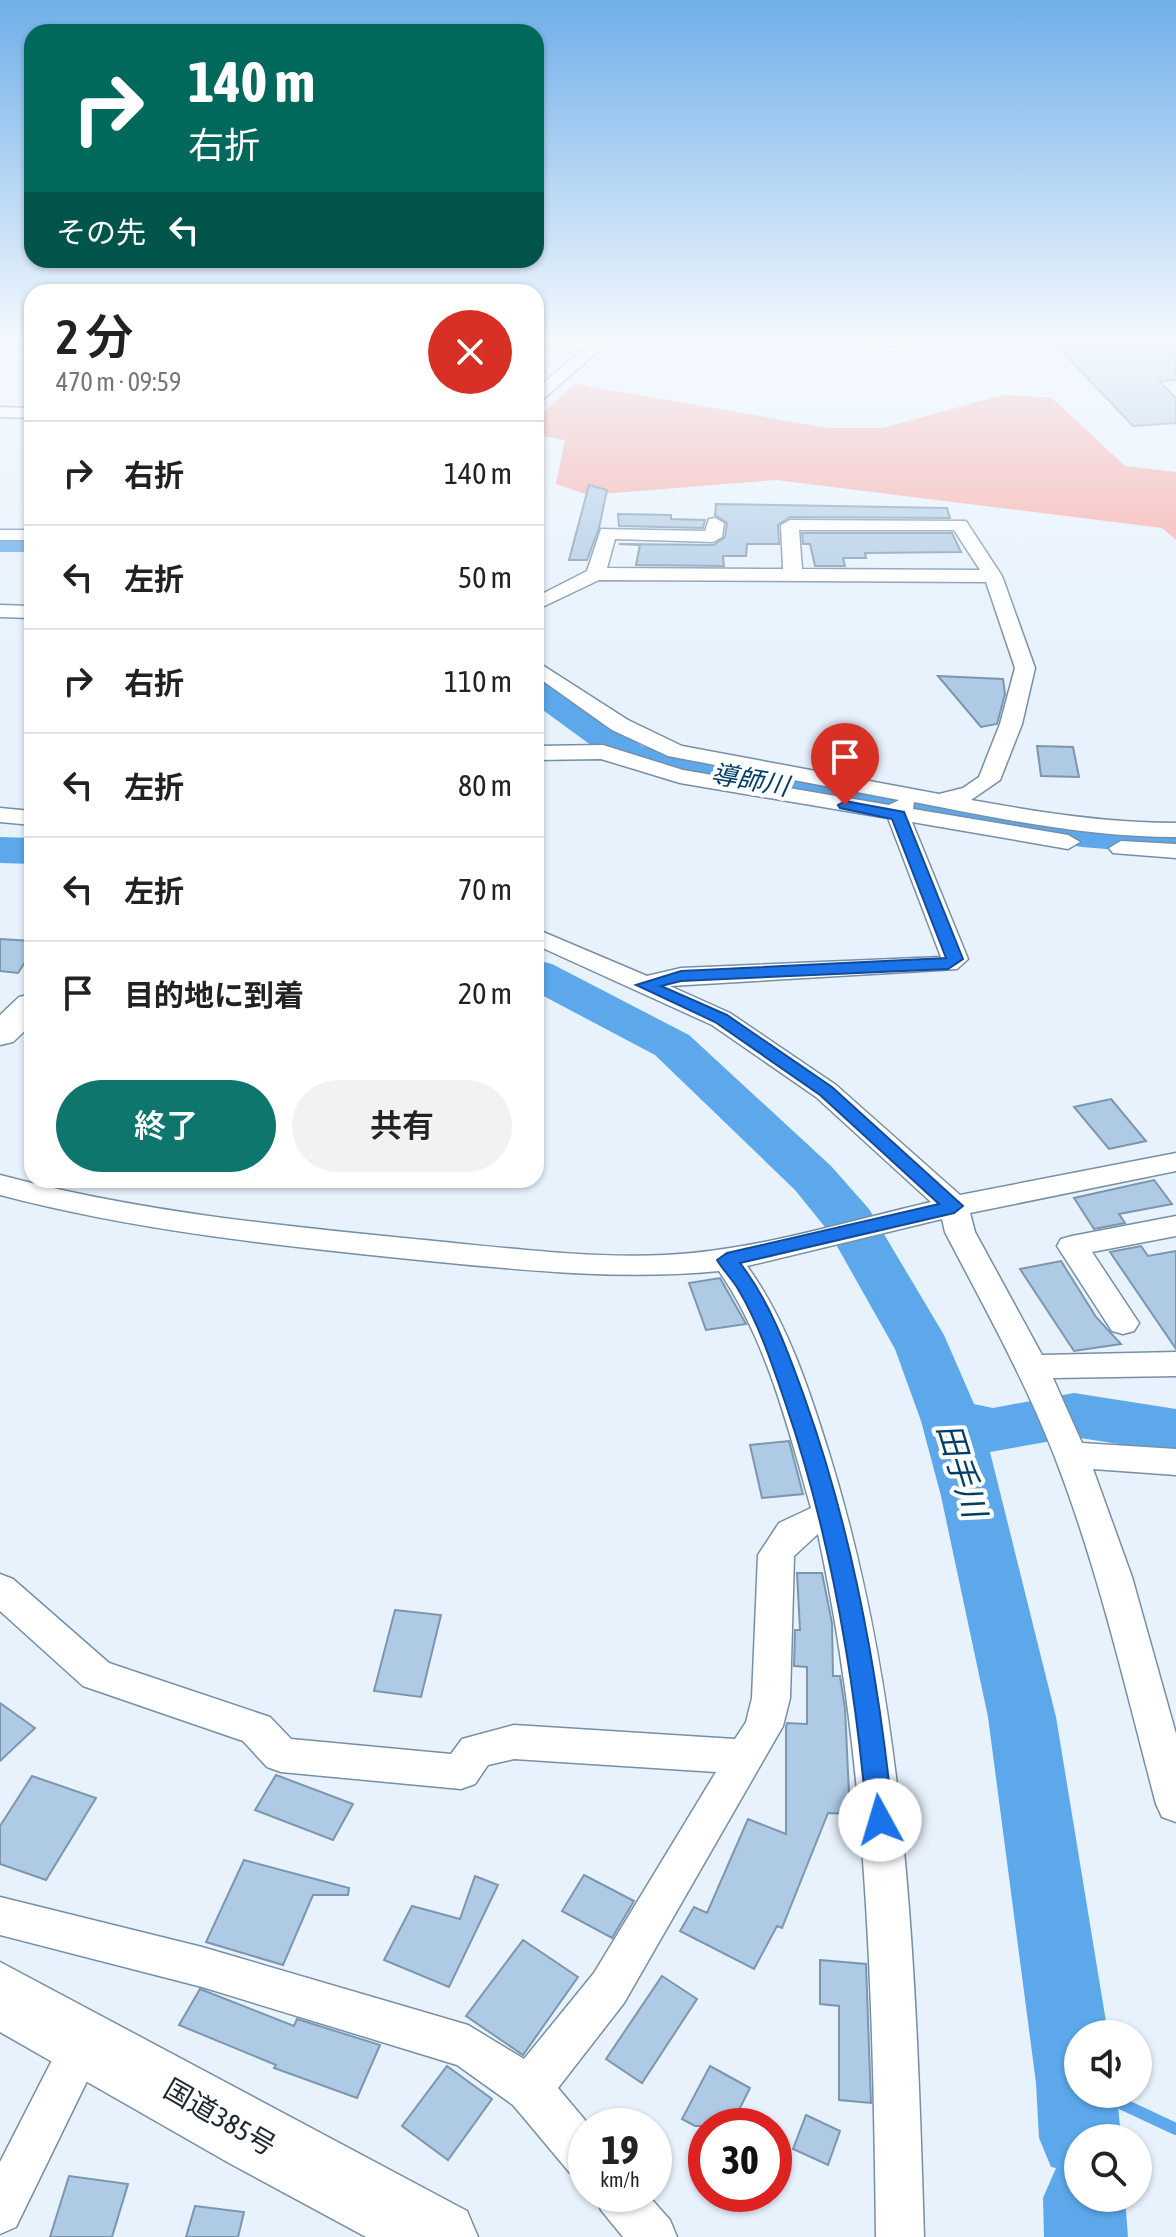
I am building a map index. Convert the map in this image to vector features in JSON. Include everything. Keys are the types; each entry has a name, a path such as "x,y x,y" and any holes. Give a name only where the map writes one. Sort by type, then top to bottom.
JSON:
{"highway":[{"name":"国道385号","path":"0,1995 85,2040 254,2138 441,2237"}],"street":[{"path":"596,574 607,533 713,537 715,523"},
{"path":"793,573 790,525 960,525 993,576 1008,623 1022,650 1025,668 1022,687 989,780 970,793 931,797 897,813"},
{"path":"0,535 24,535"},
{"path":"544,600 596,574 694,577 793,573 993,576"},
{"path":"0,611 24,612"},
{"path":"544,673 620,725 676,751 1054,822 1127,830 1176,830"},
{"path":"544,753 603,752 680,776 1101,846 1176,851"},
{"path":"644,985 681,976 948,964 955,959 897,813"},
{"path":"0,815 24,817"},
{"path":"544,940 721,1019 826,1091 944,1208 960,1232 1038,1380 1071,1455 1114,1577 1176,1804"},
{"path":"0,1034 24,1012"},
{"path":"0,1185 71,1204 442,1253 663,1266 734,1257 944,1208 1173,1167"},
{"path":"1123,1323 1072,1246 1176,1226"},
{"path":"734,1257 776,1345 818,1466 849,1600 871,1727 897,2062 900,2237"},
{"path":"1038,1380 1176,1364"},
{"path":"1071,1455 1176,1462"},
{"path":"529,2089 609,1988 764,1726 771,1698 776,1555 786,1535 805,1521 830,1517"},
{"path":"0,1589 96,1675 256,1729 281,1755 461,1772 476,1751 514,1742 744,1757"},
{"path":"0,1916 202,1967 468,2047 529,2089 568,2136"},
{"path":"0,2211 85,2040"},
{"path":"632,2212 653,2237"}],"shaded area":[{"path":"564,444 1102,444 1125,466 1176,472 1176,540 1162,528 776,480 588,495 556,484"}],"building":[{"path":"589,485 607,490 599,528 587,560 569,560"},
{"path":"716,504 947,508 950,518 790,517 778,525 779,544 747,544 746,556 723,556 724,566 636,565 640,545 619,544 714,545 725,537 727,523 715,515"},
{"path":"618,514 671,515 671,519 705,520 703,528 619,526"},
{"path":"802,533 952,533 961,552 865,553 866,558 843,558 845,566 815,566 810,544 803,544"},
{"path":"938,676 1003,679 1005,694 997,724 981,727"},
{"path":"1037,746 1073,747 1079,777 1041,776"},
{"path":"0,939 24,940 24,964 18,973 0,971"},
{"path":"1111,1099 1146,1141 1109,1149 1074,1107"},
{"path":"1154,1180 1172,1204 1119,1214 1125,1223 1094,1229 1074,1198"},
{"path":"1141,1246 1148,1256 1176,1251 1176,1349 1110,1252"},
{"path":"1061,1261 1096,1317 1121,1344 1074,1351 1020,1269"},
{"path":"720,1278 746,1324 706,1330 689,1283"},
{"path":"789,1441 803,1494 762,1498 750,1445"},
{"path":"797,1573 822,1573 832,1623 833,1676 840,1676 845,1709 850,1814 828,1813 782,1928 777,1926 754,1969 680,1931 694,1907 707,1913 748,1819 786,1834 786,1727 787,1723 807,1724 807,1667 794,1666 795,1630 800,1630"},
{"path":"395,1610 441,1615 421,1697 374,1691"},
{"path":"0,1703 35,1728 0,1761"},
{"path":"276,1775 353,1804 333,1840 255,1810"},
{"path":"32,1776 96,1798 46,1880 0,1864 0,1826"},
{"path":"244,1860 349,1888 348,1895 313,1895 283,1965 206,1942"},
{"path":"584,1875 634,1901 612,1938 562,1911"},
{"path":"475,1876 498,1885 449,1987 384,1960 412,1906 460,1919"},
{"path":"523,1940 578,1977 523,2055 466,2016"},
{"path":"820,1960 866,1964 871,2103 839,2100 839,2006 820,2004"},
{"path":"662,1976 697,1999 642,2083 606,2059"},
{"path":"200,1989 294,2026 297,2019 380,2045 357,2098 274,2068 276,2065 179,2025"},
{"path":"447,2066 492,2099 448,2160 402,2126"},
{"path":"710,2066 750,2088 740,2108 688,2108 688,2122 682,2119"},
{"path":"806,2115 840,2131 828,2165 793,2149"},
{"path":"69,2176 128,2184 112,2237 50,2237"},
{"path":"195,2206 244,2212 238,2237 186,2237"}],"waterway":[{"name":"導師川","path":"0,542 24,542"},
{"name":"導師川","path":"544,694 628,754 686,769 1082,835 1176,843"},
{"name":"田手川","path":"0,850 24,851"},
{"name":"田手川","path":"544,978 672,1045 813,1178 850,1222 924,1349 951,1421"},
{"path":"951,1421 993,1430 1074,1415 1176,1431"},
{"name":"田手川","path":"951,1421 972,1496 1022,1717 1076,2083 1079,2124"},
{"path":"1131,2108 1176,2129"},
{"name":"田手川","path":"1085,2212 1086,2237"}],"route":[{"path":"845,805 899,816 955,959 948,964 681,976 644,985 721,1019 826,1091 954,1206 741,1254 727,1260 747,1286 776,1345 818,1466 858,1651 871,1727 880,1820"}]}
